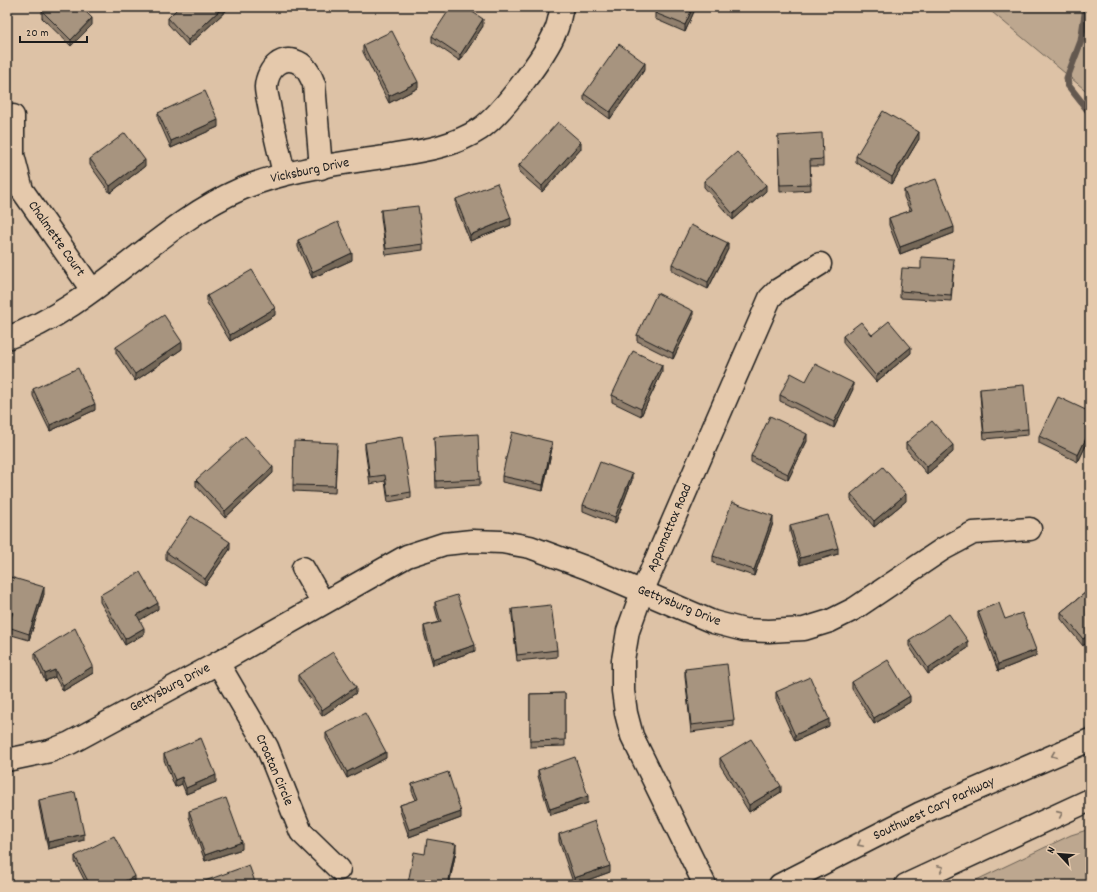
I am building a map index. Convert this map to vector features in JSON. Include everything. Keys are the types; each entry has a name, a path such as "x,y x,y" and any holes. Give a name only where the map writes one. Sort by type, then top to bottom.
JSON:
{"street":[{"name":"Vicksburg Drive","path":"7,338 65,309 205,208 241,189 284,174 439,148 481,128 501,109 520,87 556,30 562,7"},
{"path":"284,174 272,123 266,87 273,67 283,60 291,60 302,64 309,72 314,84 322,168"},
{"name":"Chalmette Court","path":"12,116 13,156 22,190 92,290"},
{"name":"Appomattox Road","path":"705,885 632,736 626,713 623,691 623,660 628,631 642,592 770,298 778,290 820,264"},
{"name":"Gettysburg Drive","path":"8,754 50,751 70,743 218,663 407,556 444,544 472,541 502,542 530,547 557,556 713,622 744,630 804,629 830,621 854,609 943,549 973,532 1030,529"},
{"path":"303,568 323,603"},
{"name":"Croatan Circle","path":"218,663 267,747 301,832 339,870"},
{"name":"Southwest Cary Parkway","path":"780,885 921,813 1090,740"},
{"path":"906,885 1090,800"}],"shaded area":[{"path":"986,7 1090,7 1090,94"},
{"path":"1090,829 1090,885 966,885 1071,835"}],"building":[{"path":"46,7 81,7 92,18 71,40 42,11"},
{"path":"179,7 223,7 188,40 168,18"},
{"path":"451,7 465,7 483,19 460,55 432,36"},
{"path":"658,7 693,7 685,25 655,13"},
{"path":"392,31 418,82 389,96 363,45"},
{"path":"619,44 645,63 610,112 584,94"},
{"path":"205,91 218,120 171,141 158,113"},
{"path":"883,111 919,132 892,177 856,156"},
{"path":"558,122 581,142 542,186 519,165"},
{"path":"125,133 145,160 110,186 90,159"},
{"path":"822,133 823,159 810,160 811,184 780,185 778,136"},
{"path":"737,152 766,185 733,214 704,181"},
{"path":"936,179 954,227 900,247 889,218 912,210 904,190"},
{"path":"497,183 511,218 470,235 456,199"},
{"path":"418,206 423,244 386,249 381,210"},
{"path":"338,222 352,253 312,272 298,240"},
{"path":"691,225 728,243 708,282 672,264"},
{"path":"921,257 954,259 951,295 900,291 902,268 921,269"},
{"path":"252,270 275,308 230,335 207,296"},
{"path":"657,293 693,311 673,353 637,335"},
{"path":"164,315 182,342 135,374 116,347"},
{"path":"889,321 911,347 876,376 843,336 861,322 872,335"},
{"path":"633,351 662,365 641,409 612,395"},
{"path":"815,364 853,383 834,422 780,395 791,373 806,381"},
{"path":"78,368 95,404 50,425 33,389"},
{"path":"1024,385 1028,429 984,433 980,389"},
{"path":"1058,397 1090,412 1090,430 1078,455 1039,436"},
{"path":"770,416 807,434 788,474 751,456"},
{"path":"932,421 953,445 927,467 906,443"},
{"path":"512,432 552,442 543,485 502,476"},
{"path":"478,434 480,479 436,481 434,437"},
{"path":"245,436 273,467 225,511 196,480"},
{"path":"402,437 411,492 388,496 385,475 370,477 365,443"},
{"path":"294,441 337,443 335,486 293,485"},
{"path":"600,462 632,474 615,517 583,505"},
{"path":"883,467 906,494 874,521 851,494"},
{"path":"732,502 773,516 754,570 713,556"},
{"path":"828,515 838,548 800,558 790,525"},
{"path":"191,516 230,542 205,579 166,552"},
{"path":"140,572 158,603 137,615 144,628 125,639 100,595"},
{"path":"7,576 44,587 29,634 8,627 13,612 7,610"},
{"path":"1090,589 1090,634 1083,639 1061,612"},
{"path":"457,595 475,645 433,659 424,626 441,622 435,602"},
{"path":"999,603 1005,619 1022,613 1036,650 998,664 978,611"},
{"path":"551,605 557,650 517,655 512,609"},
{"path":"949,614 968,641 928,668 909,640"},
{"path":"75,628 93,666 63,685 55,670 45,674 35,653"},
{"path":"333,652 356,687 322,710 298,675"},
{"path":"888,660 910,696 874,718 852,682"},
{"path":"727,664 734,720 691,725 685,669"},
{"path":"810,677 829,719 795,735 776,692"},
{"path":"565,693 565,740 530,741 530,694"},
{"path":"365,713 386,752 347,772 326,733"},
{"path":"201,738 216,775 186,788 182,777 175,780 164,754"},
{"path":"751,739 781,786 749,805 720,758"},
{"path":"575,757 588,796 550,809 538,770"},
{"path":"448,772 461,812 409,830 400,805 418,799 412,784"},
{"path":"75,792 84,834 48,842 39,800"},
{"path":"226,798 242,842 205,855 189,811"},
{"path":"595,821 610,866 574,878 559,834"},
{"path":"114,836 135,876 117,885 90,885 75,856"},
{"path":"427,839 456,844 448,885 420,885 408,883 414,852 425,854"},
{"path":"249,865 256,885 203,885 202,882"}],"waterway":[{"path":"1086,7 1081,41 1067,78 1068,85 1090,113"}]}
